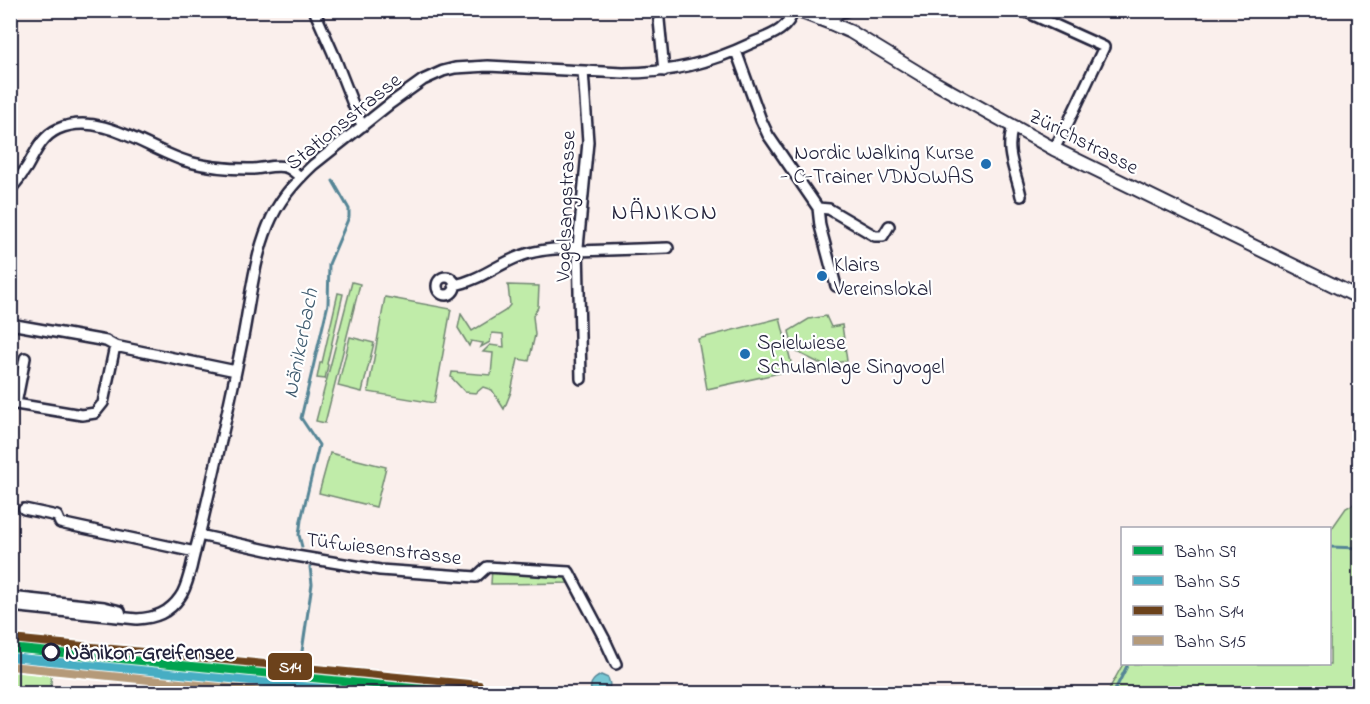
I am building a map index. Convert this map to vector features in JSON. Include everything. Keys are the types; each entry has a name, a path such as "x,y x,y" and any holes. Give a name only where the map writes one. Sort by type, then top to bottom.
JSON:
{"main road":[{"name":"Zürichstrasse","path":"795,10 851,32 930,80 1054,149 1359,298"}],"street":[{"path":"314,10 363,126"},
{"path":"658,10 664,71"},
{"name":"Stationsstrasse","path":"122,618 150,618 160,615 175,603 185,588 226,421 258,258 265,234 282,199 300,177 412,87 433,74 470,66 624,73 664,71 697,64 736,51 784,27 791,20 795,10"},
{"path":"828,22 848,10"},
{"path":"1022,10 1104,47 1054,149"},
{"path":"736,51 768,135 818,208 820,226 836,286"},
{"name":"Vogelsangstrasse","path":"581,379 578,249 588,153 583,71"},
{"path":"10,190 48,135 72,125 112,129 172,157 190,162 250,170 282,166 289,168 300,177"},
{"path":"1013,127 1009,149 1021,196"},
{"path":"818,208 829,209 875,236 883,236 889,226"},
{"path":"454,285 466,283 526,254 548,249 668,248"},
{"path":"10,324 106,341 115,346 236,371"},
{"path":"25,358 14,403 82,416 95,413 104,404 115,346"},
{"path":"24,509 57,516 60,523 195,552"},
{"name":"Tüfwiesenstrasse","path":"199,535 290,555 380,570 476,577 487,567 569,572 616,664"},
{"path":"10,597 104,607 120,612 122,618 10,606"}],"green space":[{"path":"352,282 360,284 325,423 316,421"},
{"path":"508,285 539,286 538,307 533,316 535,335 529,361 518,359 511,392 504,409 492,390 483,387 476,393 465,392 451,377 452,372 491,375 493,353 483,352 490,345 504,347 503,334 492,333 490,342 481,347 483,343 471,341 469,346 458,328 461,314 472,331 505,311 510,305"},
{"path":"338,293 343,294 325,379 317,378 320,363 322,363"},
{"path":"385,297 451,309 434,403 368,392"},
{"path":"826,316 831,327 842,325 847,361 823,365 793,350 789,331 809,319"},
{"name":"Spielwiese Schulanlage Singvogel","path":"780,318 793,370 707,389 698,339"},
{"path":"350,337 374,343 362,392 338,386"},
{"path":"330,453 386,467 376,507 319,493"},
{"path":"1359,501 1359,693 1107,693 1122,665 1331,665 1331,530 1346,508"},
{"path":"492,568 569,572 574,583 491,584"},
{"path":"10,667 52,671 50,693 11,693"}],"water":[{"path":"601,675 608,678 610,684 608,691 592,693 592,682"}],"waterway":[{"name":"Nänikerbach","path":"849,15 860,12"},
{"name":"Nänikerbach","path":"302,547 299,535 301,520 319,445 301,418 328,304 329,264 349,217 349,209 333,181"},
{"path":"1331,547 1360,548"},
{"name":"Nänikerbach","path":"300,665 312,584 310,567"},
{"path":"1113,694 1128,665"}],"rail line":[{"name":"S14","path":"11,639 479,685"},
{"name":"S9","path":"10,648 473,694"},
{"name":"S5","path":"10,657 381,694"},
{"name":"S15","path":"10,666 289,694"}],"place":[{"name":"Nordic Walking Kurse - C-Trainer VDNOWAS","path":"986,164"},
{"name":"Klairs Vereinslokal","path":"822,276"},
{"name":"Spielwiese Schulanlage Singvogel","path":"745,354"},
{"name":"Nänikon-Greifensee","path":"51,652"}],"district":[{"name":"NÄNIKON","path":"665,211"}]}
